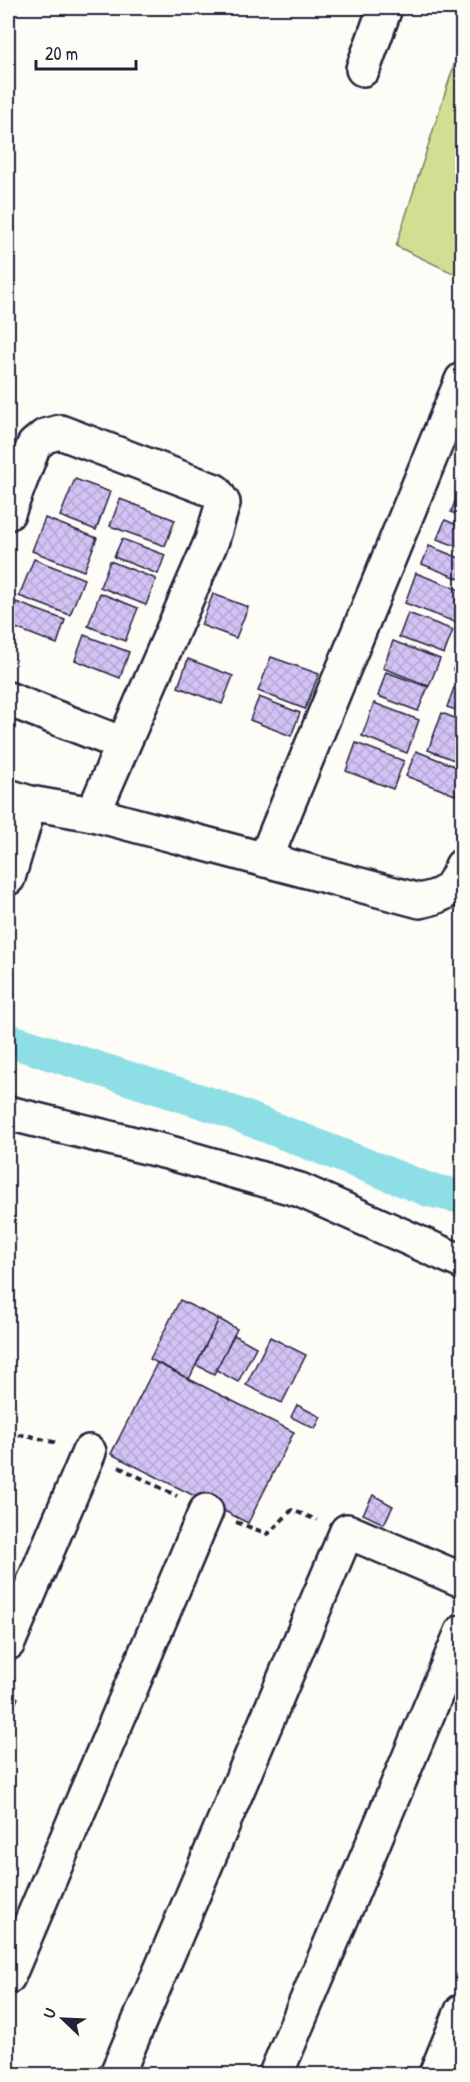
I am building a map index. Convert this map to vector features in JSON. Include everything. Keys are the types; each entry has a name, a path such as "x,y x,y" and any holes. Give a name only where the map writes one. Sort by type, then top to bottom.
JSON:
{"street":[{"path":"363,69 385,8"},
{"path":"265,860 462,380"},
{"path":"8,513 33,445 45,436 60,432 215,491 223,503 212,540 93,814"},
{"path":"8,699 123,744"},
{"path":"8,878 19,799 93,814 420,901 442,896 457,880 462,866"},
{"path":"8,1113 167,1152 300,1190 462,1262"},
{"path":"8,1643 89,1452"},
{"path":"8,1977 206,1510"},
{"path":"117,2074 347,1532 462,1580"},
{"path":"276,2074 462,1632"},
{"path":"442,2073 462,2011"}],"path":[{"path":"8,1436 26,1435 89,1452"}],"green space":[{"path":"462,40 462,269 459,276 396,246"}],"building":[{"path":"75,479 110,492 96,530 60,516"},
{"path":"462,483 462,517 451,512"},
{"path":"120,499 175,520 165,546 110,526"},
{"path":"45,518 97,538 84,571 32,551"},
{"path":"445,520 462,527 462,548 437,539"},
{"path":"122,539 165,555 158,574 114,557"},
{"path":"429,546 462,559 462,580 422,564"},
{"path":"34,559 84,579 70,615 19,596"},
{"path":"110,561 156,579 146,605 100,587"},
{"path":"416,573 462,591 462,603 455,622 405,603"},
{"path":"100,593 138,608 125,641 88,626"},
{"path":"213,594 248,607 236,638 201,625"},
{"path":"16,602 65,620 57,644 8,625"},
{"path":"408,613 453,630 444,654 399,637"},
{"path":"84,635 129,652 120,678 75,660"},
{"path":"393,641 440,659 429,686 383,668"},
{"path":"462,646 462,674 453,670"},
{"path":"271,657 319,674 305,709 258,691"},
{"path":"188,659 233,676 222,704 178,687"},
{"path":"386,672 428,687 418,711 378,696"},
{"path":"454,688 462,691 462,712 447,707"},
{"path":"259,697 300,713 291,736 250,720"},
{"path":"374,703 419,720 407,753 362,736"},
{"path":"442,713 462,721 462,763 428,750"},
{"path":"356,743 404,761 393,789 346,771"},
{"path":"416,751 462,769 462,776 455,795 406,776"},
{"path":"180,1300 219,1319 189,1379 150,1359"},
{"path":"219,1319 237,1329 214,1374 196,1365"},
{"path":"234,1335 256,1347 238,1382 216,1370"},
{"path":"270,1337 306,1355 282,1403 246,1385"},
{"path":"157,1363 294,1432 248,1523 111,1454"},
{"path":"297,1405 321,1417 315,1429 291,1417"},
{"path":"8,1463 14,1466 8,1482"},
{"path":"373,1495 393,1506 384,1524 363,1514"},
{"path":"8,1694 18,1698 8,1722"}],"waterway":[{"path":"8,1040 216,1106 429,1190 462,1197"}]}
